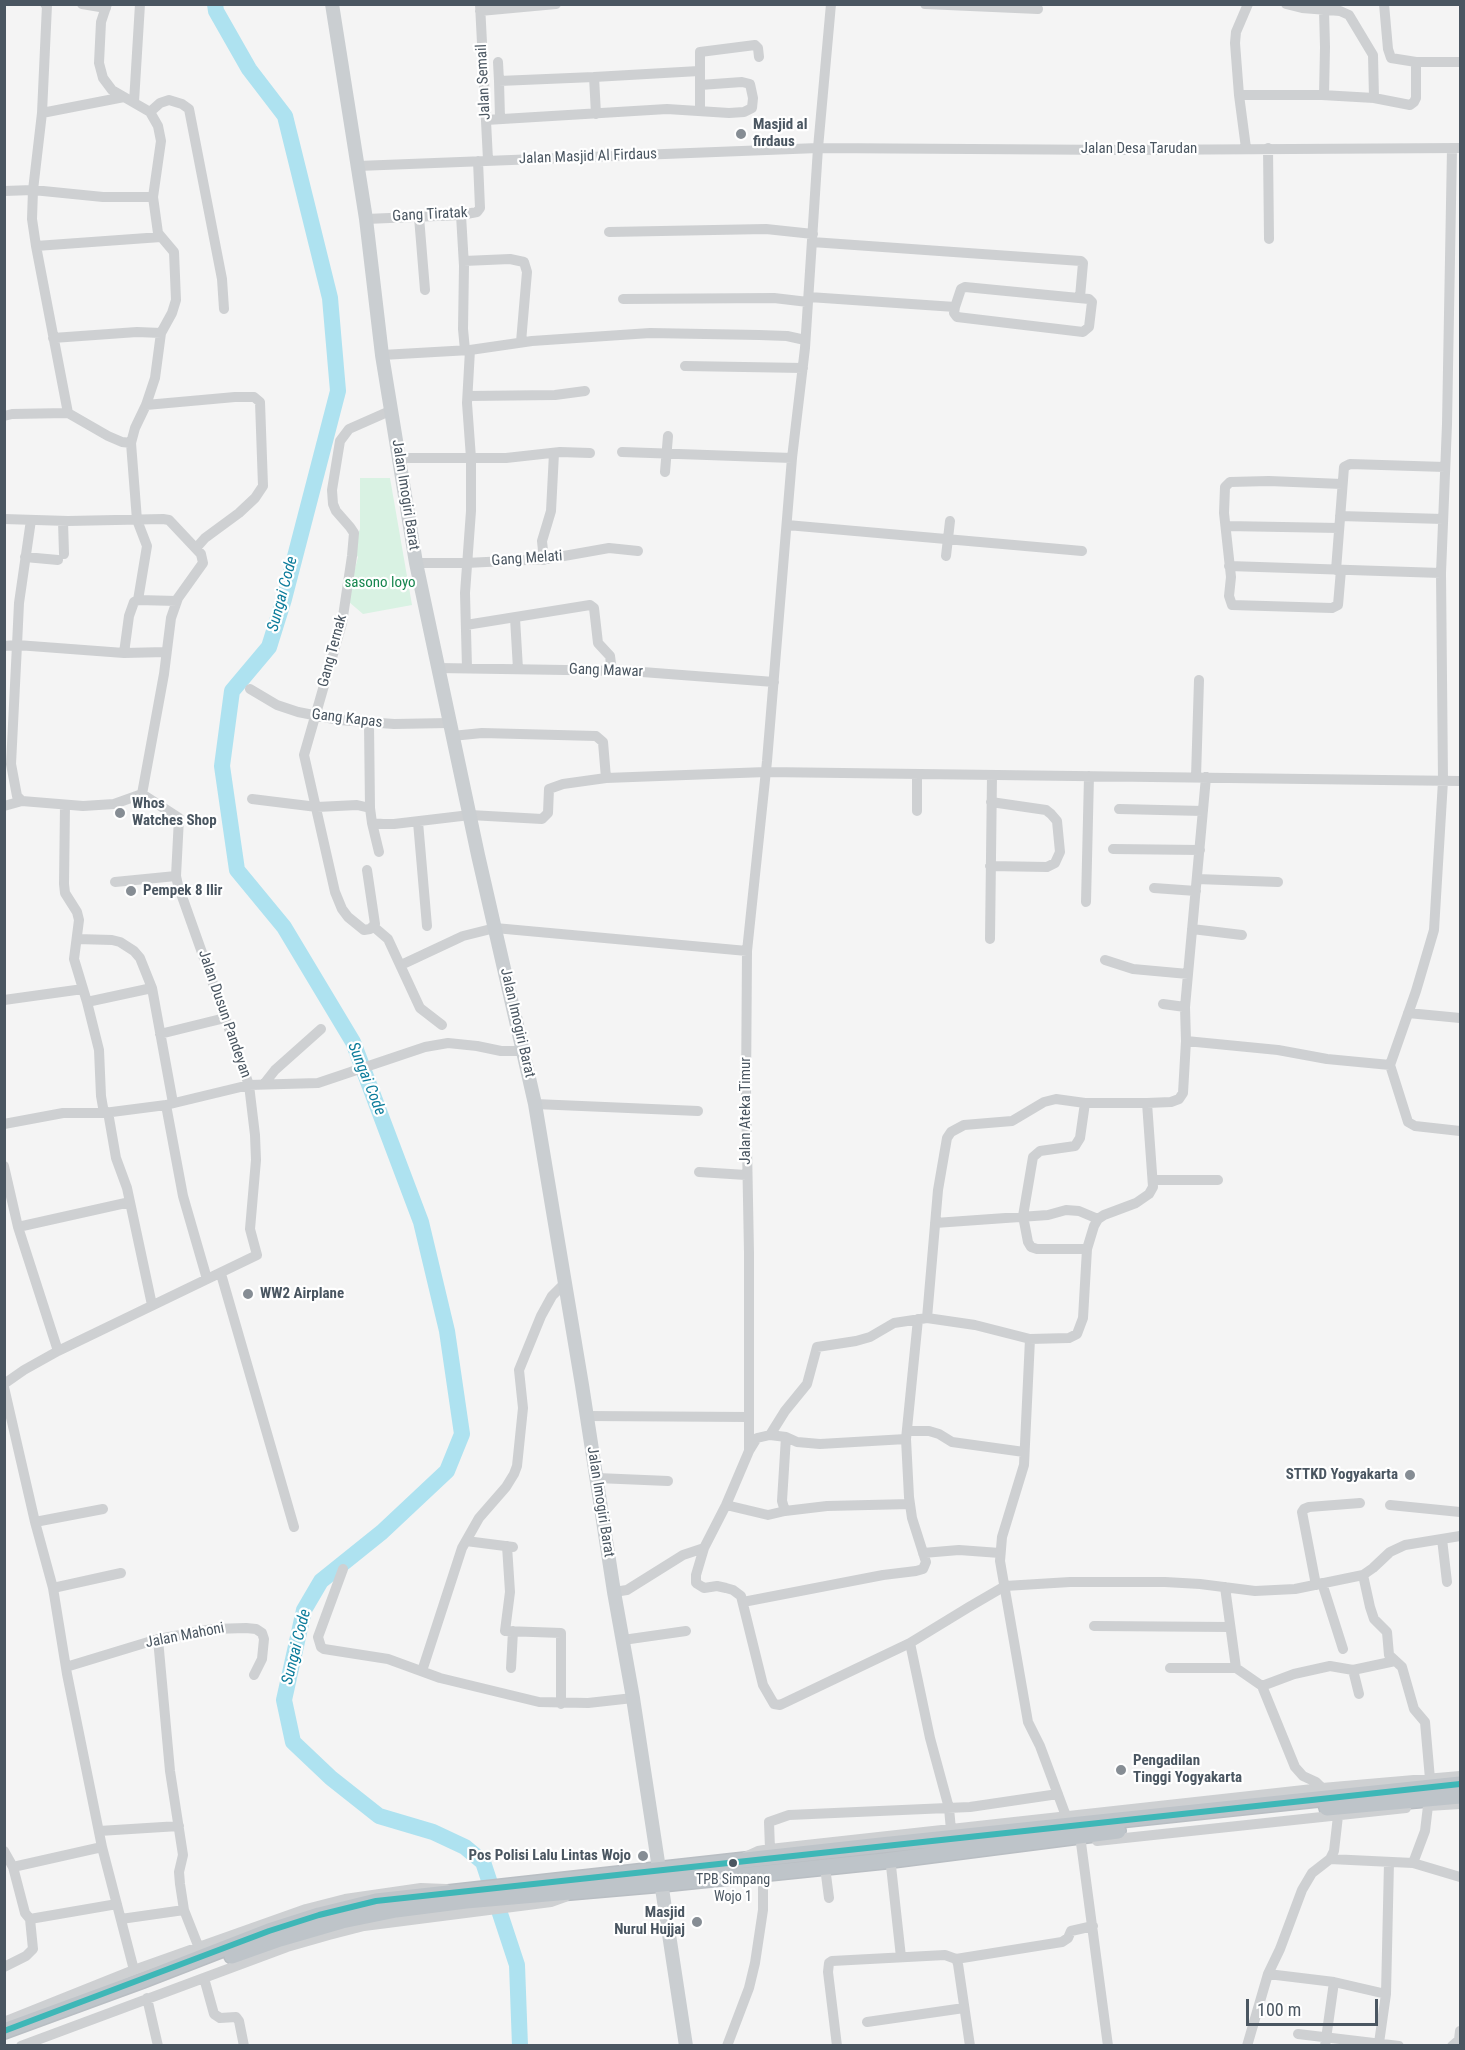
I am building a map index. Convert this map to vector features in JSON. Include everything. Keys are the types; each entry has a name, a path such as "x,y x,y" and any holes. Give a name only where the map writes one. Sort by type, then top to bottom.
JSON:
{"highway":[{"path":"525,1895 661,1877 763,1874 888,1863 1120,1825 1461,1784"},
{"path":"4,2031 22,2020 143,1984 280,1938 342,1921 396,1910 465,1899 579,1892 734,1862 881,1845 1461,1796"},
{"path":"881,1845 888,1863"},
{"path":"4,2042 143,1984"}],"main road":[{"name":"Jalan Imogiri Barat","path":"332,4 366,219 382,355 416,563 450,730 535,1104 633,1698 686,2046"}],"street":[{"path":"53,4 46,5 42,113 32,219 68,413"},
{"path":"82,4 106,6 101,22 99,63 104,78 112,90 150,112 158,126 161,141 153,196 157,229 174,252 176,300 161,333 155,378 131,443 137,520 147,546 138,600"},
{"path":"129,100 140,4"},
{"path":"480,8 556,4"},
{"name":"Jalan Ateka Timur","path":"749,1451 749,1245 746,1175 747,951 766,772 792,458 806,339 818,148 831,4"},
{"path":"925,4 1038,9"},
{"path":"1246,148 1243,95 1235,37 1248,4"},
{"path":"1286,4 1302,9 1348,10 1373,55 1374,99"},
{"path":"1384,4 1388,55 1395,60 1461,62"},
{"name":"Jalan Semail","path":"480,8 486,120 483,160"},
{"path":"1324,10 1324,95"},
{"path":"700,110 698,56 702,51 755,45 758,48 759,57"},
{"path":"498,62 500,118"},
{"path":"1243,95 1324,95 1413,104 1416,98 1416,62"},
{"path":"499,81 699,71"},
{"path":"594,77 596,114"},
{"path":"486,120 667,109 744,112 750,111 753,105 750,84 742,82 700,85"},
{"path":"42,113 129,100"},
{"path":"150,112 160,102 170,100 183,104 189,109 222,279 224,309"},
{"name":"Jalan Masjid Al Firdaus","path":"358,166 818,148"},
{"name":"Jalan Desa Tarudan","path":"818,148 1123,150 1456,148"},
{"path":"1268,148 1269,239"},
{"path":"1456,148 1441,573 1443,781 1434,930 1390,1065 1408,1122 1415,1126 1461,1131"},
{"name":"Gang Tiratak","path":"366,219 461,215 477,212 480,208 483,160"},
{"path":"4,191 33,190 103,197 153,196"},
{"path":"461,215 464,261 463,329 467,350 471,458 471,511 466,563 467,668"},
{"path":"419,217 426,290"},
{"path":"609,232 766,229 813,238 1081,261 1083,263 1080,297"},
{"path":"36,246 161,237"},
{"path":"464,261 510,259 524,261 527,272 521,342"},
{"path":"965,287 1080,297 1092,302 1089,327 1083,332 960,318 954,313 955,307 961,290 965,287"},
{"path":"623,299 774,298 955,307"},
{"path":"53,338 137,332 161,333"},
{"path":"382,355 467,350 521,342 650,333 778,335 806,339"},
{"path":"685,366 803,368"},
{"path":"468,396 533,396 585,391"},
{"path":"146,405 235,397 254,397 260,402 263,486 247,505 197,547"},
{"name":"Gang Ternak","path":"374,927 364,930 342,909 333,883 304,755 342,623 354,541 351,526 336,511 333,504 332,490 340,441 350,429 392,410"},
{"path":"4,416 68,413 108,436 131,443"},
{"path":"665,472 668,436"},
{"path":"622,452 792,458"},
{"path":"544,560 542,541 551,511 554,453"},
{"path":"399,458 529,457 554,453 590,453"},
{"path":"1342,484 1230,482 1225,487 1231,577 1230,604 1332,608 1338,605 1339,528 1344,467 1350,464 1445,467"},
{"path":"1340,516 1443,519"},
{"path":"4,519 169,520 197,547 204,558 203,563 177,601 171,618 164,674 142,794 114,804 65,805 22,801 4,806"},
{"path":"22,801 17,796 13,782 9,728 19,603 31,520"},
{"path":"25,557 61,557 63,521"},
{"path":"946,555 950,521"},
{"path":"787,525 1082,551"},
{"path":"1226,526 1339,528"},
{"name":"Gang Melati","path":"416,563 544,560 603,549 638,551"},
{"path":"1229,566 1441,573"},
{"path":"124,653 134,602 138,600 177,601"},
{"path":"466,625 585,605 593,607 597,639 610,656 612,671"},
{"path":"515,618 518,669"},
{"path":"4,646 124,653 166,652"},
{"name":"Gang Mawar","path":"438,668 612,671 774,682"},
{"path":"743,1602 916,1571 925,1566 926,1562 910,1504 907,1435 938,1190 947,1138 951,1132 964,1125 1012,1121 1044,1102 1056,1099 1085,1103 1147,1103 1171,1102 1179,1099 1183,1094 1185,1007 1203,811 1199,680"},
{"name":"Gang Kapas","path":"249,689 277,705 298,712 369,724 482,733 596,736 603,742 606,778"},
{"path":"369,724 370,808 379,852"},
{"path":"372,823 394,824 470,815 542,819 548,813 549,789 563,784 606,778 766,772 1461,781"},
{"path":"917,774 917,811"},
{"path":"990,939 992,775"},
{"path":"1086,902 1089,776"},
{"name":"Jalan Dusun Pandeyan","path":"142,794 179,818 176,876 249,1085 318,1083 356,1072 394,1056 448,1043 477,1046 501,1052 524,1051"},
{"path":"252,799 317,807 345,804 370,808"},
{"path":"990,866 1047,867 1055,863 1060,852 1057,821 1052,814 1046,810 991,802"},
{"path":"65,805 64,884 79,920 74,959 99,1050 101,1096 116,1158 123,1174 130,1202 152,1305"},
{"path":"1119,809 1203,811"},
{"path":"417,822 427,926"},
{"path":"1113,849 1200,850"},
{"path":"367,870 374,909 374,927 388,939 420,1008 442,1025"},
{"path":"116,882 176,876"},
{"path":"1197,879 1278,882"},
{"path":"1154,888 1196,891"},
{"path":"401,965 463,936 495,928 747,951"},
{"path":"1192,929 1242,935"},
{"path":"77,939 112,940 134,951 140,958 152,988 183,1196 207,1279"},
{"path":"1105,960 1133,969 1188,974"},
{"path":"87,1002 152,988"},
{"path":"4,1000 83,989"},
{"path":"1163,1004 1185,1007"},
{"path":"1408,1012 1461,1018"},
{"path":"160,1034 225,1018"},
{"path":"264,1084 275,1070 321,1029"},
{"path":"1186,1041 1390,1065"},
{"path":"4,1124 63,1113 106,1112 170,1104 249,1085 256,1160 250,1229 257,1255 58,1351 4,1385 35,1522 53,1588 66,1667 102,1847 121,1919 143,1984 158,2046"},
{"path":"1085,1103 1080,1138 1076,1146 1040,1151 1034,1157 1023,1216 1028,1242 1032,1247 1037,1249 1087,1249"},
{"path":"770,1435 785,1411 807,1384 817,1347 856,1341 880,1332 894,1323 922,1318 975,1325 1030,1339 1070,1338 1077,1334 1083,1318 1087,1249 1094,1226 1098,1219 1136,1203 1149,1194 1153,1187 1147,1103"},
{"path":"535,1104 698,1111"},
{"path":"4,1166 18,1227 58,1351"},
{"path":"699,1172 746,1175"},
{"path":"1154,1180 1218,1180"},
{"path":"18,1227 130,1202"},
{"path":"935,1222 1048,1215 1070,1210 1098,1219"},
{"path":"221,1274 294,1527"},
{"path":"422,1671 451,1579 466,1541 479,1518 506,1487 514,1474 524,1408 519,1370 541,1316 552,1296 564,1284"},
{"path":"1030,1339 1023,1466 1000,1552 1028,1722 1040,1746 1066,1816"},
{"path":"587,1416 749,1417"},
{"path":"1024,1452 952,1442 929,1431 819,1444 797,1442 786,1437 770,1435 757,1438 704,1548 696,1583 704,1588 717,1586 733,1590 741,1596 763,1685 774,1704 780,1705 910,1642 1005,1586 1070,1582 1165,1582 1255,1591 1294,1589 1364,1575 1396,1548 1405,1545 1461,1536"},
{"path":"785,1511 782,1501 786,1437"},
{"path":"597,1478 668,1481"},
{"path":"1343,1649 1319,1584 1302,1512 1309,1507 1360,1503"},
{"path":"726,1505 768,1515 827,1506 910,1504"},
{"path":"1390,1505 1461,1512"},
{"path":"35,1522 103,1509"},
{"path":"1442,1539 1447,1582"},
{"path":"466,1541 511,1547 510,1592 505,1630 561,1633 561,1704"},
{"path":"614,1592 627,1590 683,1555 704,1548"},
{"path":"923,1553 959,1550 1000,1552"},
{"path":"343,1569 318,1637 321,1647 388,1659 422,1671 539,1702 561,1704 633,1698"},
{"path":"53,1588 121,1573"},
{"path":"1364,1575 1374,1619 1387,1632 1388,1651 1391,1658 1402,1667 1414,1709 1425,1722 1430,1779"},
{"path":"1225,1587 1236,1668"},
{"path":"1094,1626 1230,1627"},
{"name":"Jalan Mahoni","path":"66,1667 158,1639 213,1629 238,1628 256,1629 262,1633 264,1647 262,1659 254,1675"},
{"path":"511,1668 513,1631"},
{"path":"623,1640 686,1631"},
{"path":"158,1639 170,1771 183,1855 180,1878 184,1910 199,1948"},
{"path":"910,1642 951,1830"},
{"path":"1262,1686 1294,1674 1330,1666 1353,1670 1395,1661"},
{"path":"1170,1668 1236,1668 1262,1686 1295,1767 1303,1776 1316,1782 1322,1788"},
{"path":"1353,1670 1359,1694"},
{"path":"902,1956 888,1863 1081,1842 1120,1825 1322,1788 1461,1776"},
{"path":"770,1849 769,1822 774,1819 823,1813 970,1807 1058,1794"},
{"path":"734,1862 758,1851 770,1849 1066,1816 1120,1825 1338,1815 1461,1804"},
{"path":"1413,1863 1425,1831 1428,1806"},
{"path":"1247,2046 1268,1974 1307,1880 1312,1872 1330,1859 1334,1851 1338,1815"},
{"path":"99,1831 179,1826"},
{"path":"1081,1842 1108,2046"},
{"path":"13,1868 102,1847"},
{"path":"4,1851 13,1868 25,1913 30,1919 33,1949 26,1956 4,1967"},
{"path":"1330,1859 1413,1863 1461,1877"},
{"path":"1378,2043 1386,1994 1389,1862"},
{"path":"828,1867 829,1898"},
{"path":"727,2046 749,1988 755,1963 763,1910 763,1874"},
{"path":"21,2046 143,1984 199,1948 306,1909 345,1899 421,1888 438,1887 465,1899"},
{"path":"143,1984 204,1978 287,1947 329,1935 405,1920 465,1899 525,1895"},
{"path":"30,1919 117,1904"},
{"path":"121,1919 184,1910"},
{"path":"837,2046 828,1972 829,1963 835,1959 945,1955 956,1959 1062,1942 1068,1938 1071,1931 1093,1926"},
{"path":"956,1959 970,2046"},
{"path":"1268,1974 1334,1982 1386,1994"},
{"path":"204,1978 214,2014 220,2018 236,2017 239,2020 244,2046"},
{"path":"1326,2041 1334,1982"},
{"path":"867,2022 964,2008"},
{"path":"4,2022 22,2020"},
{"path":"1452,2046 1460,2040 1461,2031"},
{"path":"1298,2034 1326,2041 1399,2046"}],"green space":[{"name":"sasono loyo","path":"360,478 390,478 412,605 363,614 349,602 348,594 358,557 352,549 360,529"}],"waterway":[{"name":"Sungai Code","path":"215,4 216,11 249,69 285,116 330,298 338,391 284,599 269,647 232,691 222,766 237,870 284,927 353,1042 421,1222 447,1331 462,1434 447,1471 382,1532 321,1581 304,1610 284,1700 293,1742 331,1778 379,1816 433,1832 465,1847 483,1862 517,1965 520,2046"}],"transit line":[{"path":"4,2031 269,1931 319,1915 376,1901 1460,1784"}],"place":[{"name":"Masjid al firdaus","path":"741,134"},
{"name":"Whos Watches Shop","path":"120,813"},
{"name":"Pempek 8 Ilir","path":"131,891"},
{"name":"WW2 Airplane","path":"248,1294"},
{"name":"STTKD Yogyakarta","path":"1410,1475"},
{"name":"Pengadilan Tinggi Yogyakarta","path":"1121,1770"},
{"name":"Pos Polisi Lalu Lintas Wojo","path":"643,1856"},
{"name":"TPB Simpang Wojo 1","path":"733,1863"},
{"name":"Masjid Nurul Hujjaj","path":"697,1922"}]}
